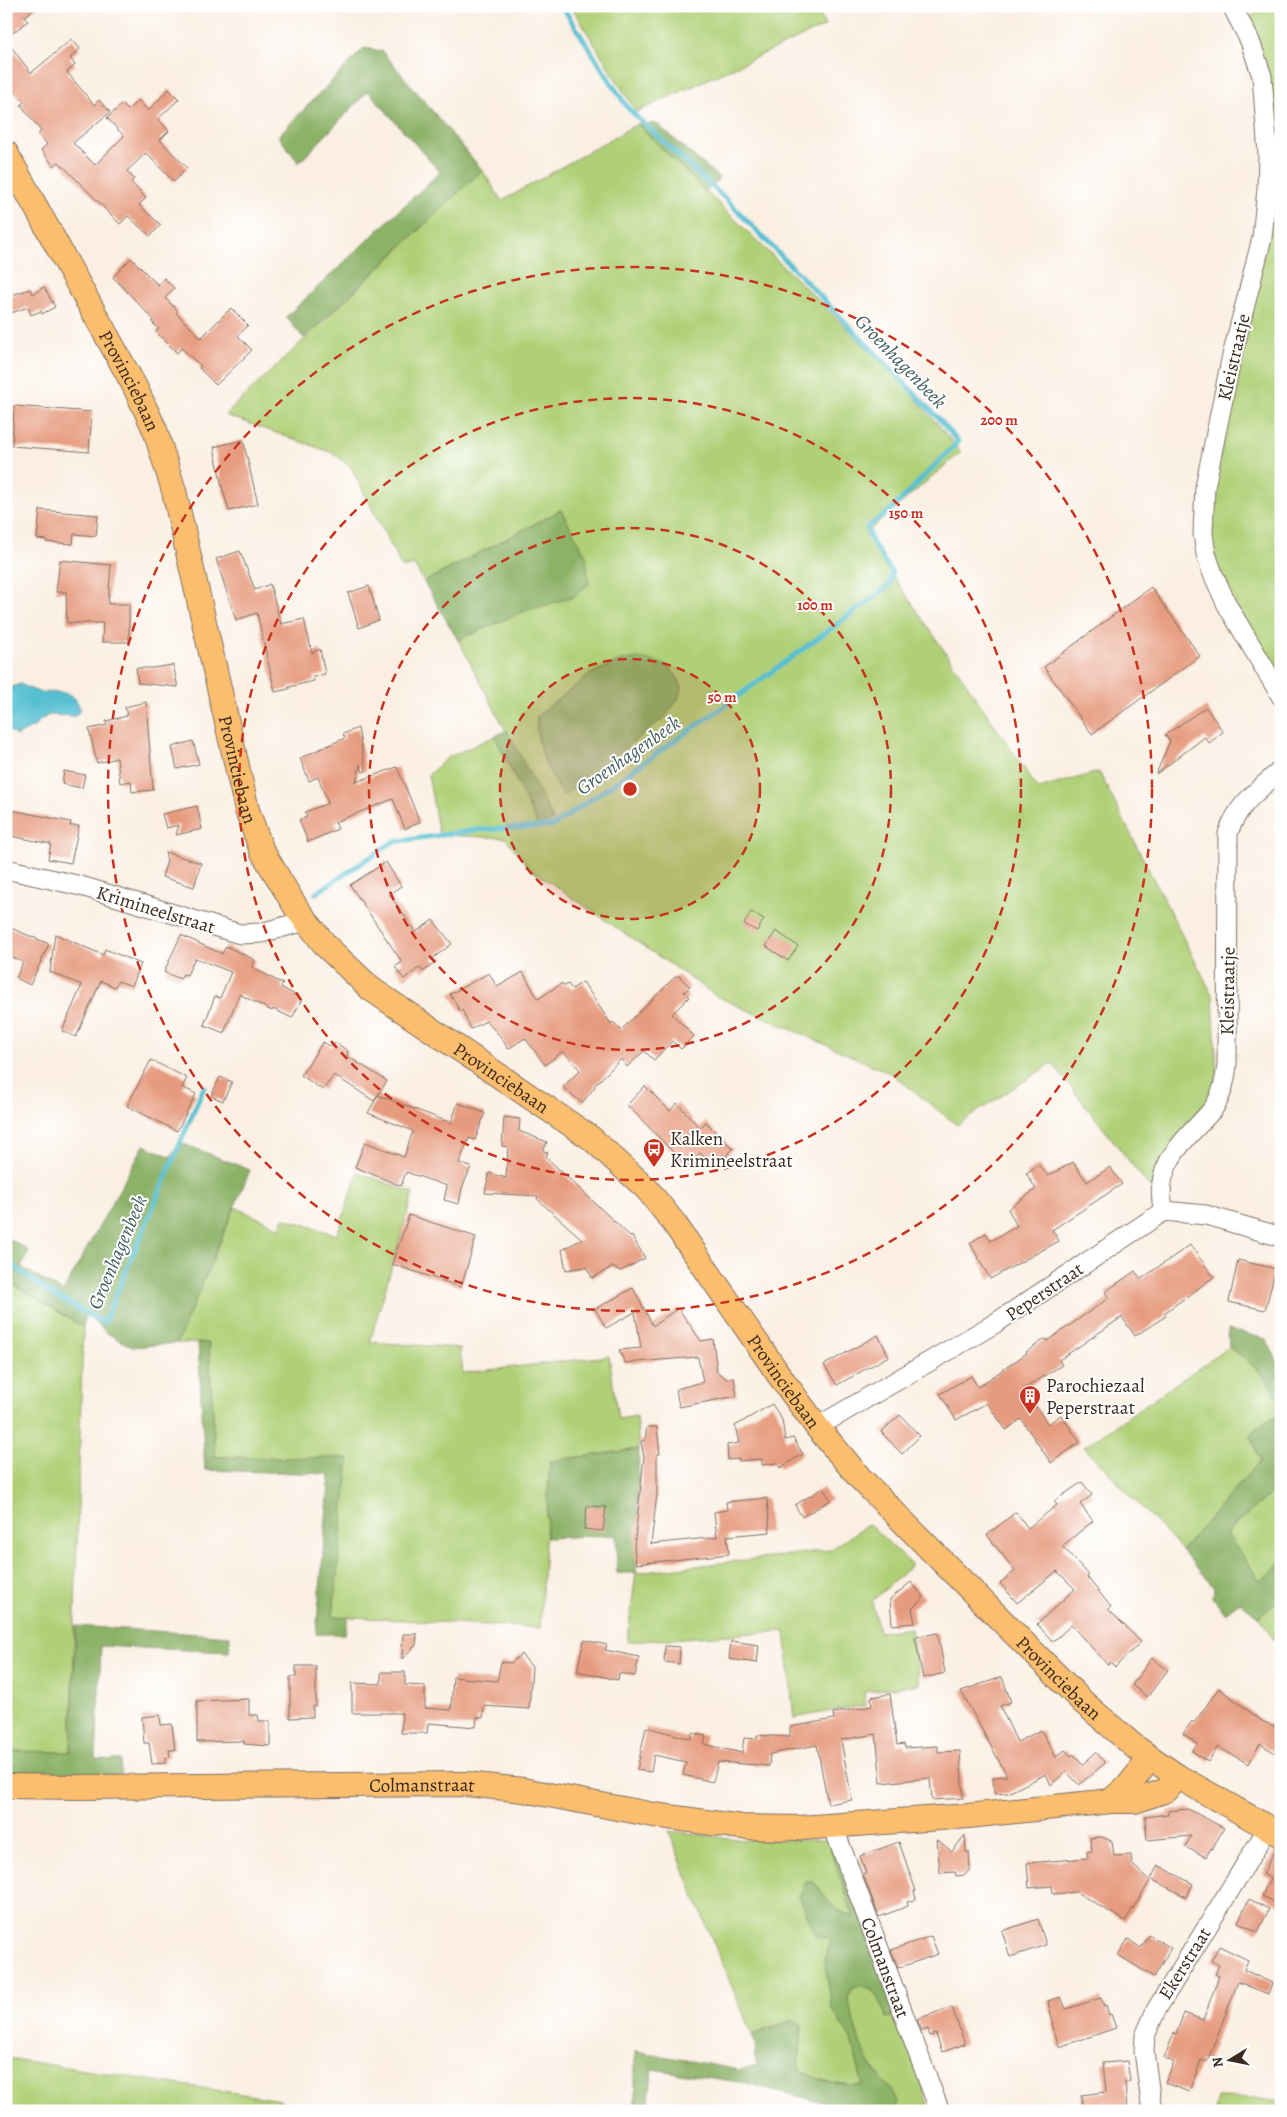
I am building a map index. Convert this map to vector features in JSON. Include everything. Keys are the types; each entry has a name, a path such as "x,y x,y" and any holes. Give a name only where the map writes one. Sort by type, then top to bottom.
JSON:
{"main road":[{"name":"Provinciebaan","path":"6,153 135,387 155,430 174,491 199,606 248,810 262,851 305,921 326,946 371,989 591,1138 647,1189 674,1223 817,1427 860,1478 1084,1703 1150,1759 1274,1832"},
{"path":"1111,1801 1129,1785 1150,1759"},
{"name":"Colmanstraat","path":"6,1786 466,1784 523,1790 654,1815 742,1827 800,1828 968,1816 1111,1801 1135,1801 1167,1790 1176,1776"}],"street":[{"name":"Kleistraatje","path":"1232,6 1250,41 1262,76 1268,154 1267,199 1262,238 1212,449 1205,487 1203,534 1206,554 1227,604 1281,696"},
{"name":"Kleistraatje","path":"1164,1211 1160,1183 1164,1170 1170,1158 1213,1109 1224,1086 1227,1065 1228,834 1239,809 1281,770"},
{"name":"Krimineelstraat","path":"6,869 81,886 240,934 261,933 305,921"},
{"path":"1164,1211 1206,1215 1281,1237"},
{"name":"Peperstraat","path":"817,1427 994,1324 1164,1211"},
{"name":"Colmanstraat","path":"834,1826 939,2109"},
{"name":"Ekerstraat","path":"1152,2111 1144,2051 1145,2036 1156,2010 1274,1832"}],"green space":[{"path":"571,6 816,6 825,26 636,112"},
{"path":"1265,6 1281,6 1281,683 1225,589 1214,560 1210,532 1213,487 1274,204 1248,19"},
{"path":"364,48 382,51 482,170 304,338 286,317 440,172 368,91 299,163 278,136"},
{"path":"637,124 901,381 961,452 865,534 1038,789 1099,772 1213,996 1217,1075 1208,1105 1157,1175 1152,1190 1052,1063 957,1125 892,1074 718,997 529,868 506,838 439,835 428,775 447,758 495,736 538,826 553,820 458,640 522,612 573,597 586,556 561,510 424,582 414,565 402,568 351,467 333,453 225,415 482,170 502,201"},
{"path":"637,124 657,124 719,178 706,192"},
{"path":"561,510 586,556 589,584 573,597 522,612 458,640 424,582"},
{"path":"638,658 660,663 670,668 682,687 678,699 665,717 563,796 540,748 537,716 590,674 620,661"},
{"path":"507,730 553,820 538,826 495,736"},
{"path":"179,1142 250,1170 177,1343 132,1347 107,1333 86,1313 83,1327 6,1280 6,1237 29,1251 21,1267 63,1292 144,1145 171,1157"},
{"path":"358,1172 413,1193 370,1342 460,1348 463,1373 609,1356 618,1419 636,1416 639,1449 550,1461 540,1628 333,1616 348,1458 215,1457 209,1343 177,1343 235,1207 280,1228 284,1218 337,1235"},
{"path":"6,1280 83,1327 71,1752 6,1751"},
{"path":"1228,1329 1266,1339 1278,1362 1281,1364 1281,1406 1260,1372 1229,1347"},
{"path":"198,1343 209,1343 215,1457 349,1458 333,1616 348,1617 345,1634 316,1634 330,1474 205,1470"},
{"path":"1229,1347 1263,1374 1276,1392 1280,1402 1281,1413 1257,1428 1251,1435 1260,1461 1182,1550 1084,1447"},
{"path":"1281,1413 1281,1485 1226,1533 1260,1581 1281,1563 1281,1598 1259,1617 1240,1602 1225,1613 1213,1597 1214,1588 1182,1550 1260,1461 1251,1435 1256,1428"},
{"path":"639,1449 636,1573 617,1573 616,1535 546,1538 550,1461"},
{"path":"1281,1485 1281,1563 1260,1582 1226,1533"},
{"path":"869,1524 912,1565 872,1601 879,1632 911,1628 920,1684 864,1692 866,1705 794,1718 785,1631 627,1642 636,1573 830,1550"},
{"path":"1281,1598 1281,1635 1274,1640 1259,1617"},
{"path":"76,1626 230,1636 229,1652 101,1646 96,1759 120,1760 121,1775 6,1772 6,1751 71,1752"},
{"path":"669,1831 745,1840 839,1840 841,1846 831,1849 854,1917 835,1909 814,1882 831,1939 825,1961 832,2009 851,2039 863,2085 821,2080 799,2069 802,2025 781,2024 752,2035"},
{"path":"841,1846 898,2015 886,2018 876,1994 866,1987 853,1987 848,1997 858,2036 866,2055 870,2064 897,2099 898,2111 858,2111 746,2083 652,2069 648,2111 635,2111 635,2051 740,2070 756,2065 755,2042 752,2035 793,2020 802,2025 799,2069 821,2080 863,2085 851,2039 832,2009 825,1961 831,1939 816,1935 799,1896 806,1882 814,1882 835,1909 854,1917 830,1848"},
{"path":"860,1985 875,1993 883,2006 886,2018 898,2015 930,2111 898,2111 897,2099 870,2064 858,2036 848,1997 853,1987"},
{"path":"6,2058 281,2100 281,2111 6,2111"},
{"path":"1217,2098 1281,2101 1281,2111 1214,2111"}],"water":[{"path":"20,684 39,692 71,695 78,703 80,710 75,716 49,715 40,720 35,726 16,736 6,728 6,691"}],"building":[{"path":"11,6 38,6 24,17 28,21 6,38 6,10"},
{"path":"72,39 80,49 70,58 75,65 67,72 94,105 99,100 110,112 73,143 95,165 124,136 107,118 122,104 128,110 138,100 148,111 169,89 179,99 158,119 169,131 160,140 187,168 174,182 146,153 127,171 134,179 131,182 146,198 139,205 161,225 150,236 128,216 120,224 59,162 54,166 41,150 47,144 38,134 41,131 21,105 24,102 6,81 6,40 31,73"},
{"path":"131,258 158,285 164,278 174,288 165,298 178,311 176,313 201,338 231,308 248,325 238,336 252,350 216,385 199,368 201,366 181,348 177,353 156,332 159,329 152,322 154,320 113,277"},
{"path":"44,287 55,307 42,314 41,311 31,315 28,307 6,315 6,297 30,289 33,294"},
{"path":"14,406 92,412 89,452 12,446"},
{"path":"243,440 258,504 229,511 214,447"},
{"path":"40,510 98,515 96,536 74,534 73,544 46,542 47,540 37,539"},
{"path":"240,551 255,590 270,584 281,624 304,619 312,653 320,649 325,674 313,677 314,681 275,692 257,613 236,620 216,559"},
{"path":"60,560 111,565 108,604 129,604 129,642 102,642 103,623 67,623 66,592 56,592"},
{"path":"369,586 379,620 359,628 348,593"},
{"path":"1151,587 1200,656 1092,734 1044,667"},
{"path":"173,665 178,687 138,683 136,668"},
{"path":"146,702 153,790 132,792 131,781 120,783 117,758 97,763 89,729 107,725 106,721 127,716 125,707"},
{"path":"1206,707 1223,732 1209,743 1205,737 1156,774 1170,741 1165,735"},
{"path":"358,728 366,771 363,772 360,765 356,782 397,767 420,822 405,829 393,799 335,822 338,829 308,842 299,820 307,817 305,812 328,803 318,777 309,781 300,758 345,738 343,734"},
{"path":"193,741 199,764 177,769 172,747"},
{"path":"64,771 85,775 82,788 62,784"},
{"path":"197,806 202,829 176,835 179,825 166,828 162,814"},
{"path":"6,809 71,822 70,826 79,826 71,863 48,859 51,844 6,835"},
{"path":"165,852 201,863 194,887 162,877 167,861"},
{"path":"386,862 401,886 389,894 416,932 433,920 452,944 433,958 436,962 423,972 420,967 404,979 395,967 402,962 350,885"},
{"path":"751,912 764,919 757,931 744,924"},
{"path":"6,926 49,944 30,985 16,978 23,962 6,955"},
{"path":"776,931 798,946 788,961 766,946"},
{"path":"55,934 103,955 105,949 141,964 132,986 118,981 115,987 101,981 76,1037 62,1031 82,985 50,972"},
{"path":"181,935 222,954 226,946 255,960 252,967 283,984 281,987 302,999 292,1018 273,1009 272,1011 239,994 224,1033 204,1025 215,996 220,998 231,972 195,958 187,975 183,974 180,979 164,972"},
{"path":"523,972 538,999 562,983 564,986 568,984 572,989 583,982 611,1024 613,1022 621,1030 676,976 679,976 690,987 684,992 689,997 672,1014 694,1036 681,1049 672,1041 654,1060 644,1051 627,1067 621,1059 594,1086 582,1103 563,1087 580,1070 563,1051 545,1065 525,1038 508,1049 501,1037 486,1021 471,1029 462,1010 460,1011 450,994 489,973 497,987"},
{"path":"323,1042 332,1047 335,1042 348,1051 347,1056 387,1081 374,1101 334,1075 323,1090 301,1075"},
{"path":"151,1060 187,1078 182,1087 196,1094 177,1131 127,1106"},
{"path":"220,1077 232,1082 223,1101 211,1096"},
{"path":"645,1086 670,1111 677,1103 700,1128 706,1122 733,1149 715,1167 700,1153 687,1166 627,1105"},
{"path":"378,1095 451,1123 458,1103 485,1113 475,1140 469,1138 459,1163 471,1167 462,1188 459,1204 444,1200 447,1186 406,1172 401,1186 355,1167 365,1142 404,1157 413,1131 368,1113"},
{"path":"504,1117 520,1119 519,1131 547,1142 543,1151 548,1153 546,1157 632,1236 645,1258 621,1271 612,1267 592,1278 587,1267 566,1270 562,1250 582,1239 537,1199 538,1196 485,1193 489,1173 506,1178 508,1147 502,1146"},
{"path":"1073,1162 1087,1182 1110,1167 1122,1184 1052,1230 1059,1241 990,1279 970,1243 986,1233 991,1241 1017,1226 1008,1209 1036,1189 1026,1173 1039,1165 1048,1176"},
{"path":"409,1215 476,1237 461,1287 392,1264"},
{"path":"1190,1245 1214,1277 1164,1313 1166,1316 1135,1336 1122,1317 1059,1360 1062,1365 1024,1389 1048,1424 1061,1415 1080,1442 1051,1463 1021,1419 1006,1430 987,1403 956,1420 940,1394 971,1376 978,1387 1045,1339 1047,1341 1109,1298 1105,1292 1135,1271 1141,1279"},
{"path":"1238,1260 1276,1269 1265,1310 1229,1302"},
{"path":"633,1288 653,1326 678,1308 701,1341 713,1339 717,1372 727,1379 734,1378 737,1396 679,1407 676,1389 703,1382 698,1357 625,1363 619,1350 641,1348 635,1312 606,1328 595,1309"},
{"path":"878,1335 889,1356 837,1385 824,1365"},
{"path":"772,1404 782,1420 785,1440 793,1438 803,1454 780,1468 777,1463 762,1465 762,1459 728,1460 727,1445 739,1443 735,1426"},
{"path":"900,1415 920,1436 902,1454 881,1432"},
{"path":"647,1427 657,1427 660,1454 657,1454 657,1494 651,1544 717,1537 714,1512 727,1510 726,1502 767,1498 770,1532 727,1536 729,1554 636,1564 634,1547 644,1457 641,1441 645,1440"},
{"path":"1082,1482 1092,1495 1080,1504 1093,1521 1062,1546 1089,1575 1087,1577 1111,1607 1108,1609 1141,1642 1115,1667 1110,1662 1108,1665 1071,1625 1053,1642 1037,1624 1075,1589 1057,1571 1017,1603 1000,1583 1015,1571 987,1535 1016,1512 1028,1528 1057,1505 1054,1501"},
{"path":"823,1488 831,1500 802,1517 795,1505"},
{"path":"587,1506 606,1507 603,1531 584,1529"},
{"path":"911,1582 924,1597 912,1609 915,1623 892,1625 890,1599"},
{"path":"938,1633 945,1673 923,1678 915,1637"},
{"path":"403,1634 417,1634 416,1645 402,1659"},
{"path":"584,1640 607,1645 605,1650 639,1657 635,1676 619,1673 618,1680 577,1671"},
{"path":"731,1641 759,1645 757,1663 729,1659"},
{"path":"665,1646 680,1647 679,1664 664,1662"},
{"path":"521,1654 532,1667 529,1709 484,1706 483,1718 477,1717 476,1727 428,1723 427,1733 401,1733 402,1713 352,1713 352,1683 381,1684 381,1672 405,1672 405,1685 425,1686 425,1708 451,1710 453,1677 497,1681 501,1662 511,1663"},
{"path":"1152,1658 1168,1670 1147,1697 1132,1685"},
{"path":"296,1666 316,1666 316,1706 313,1706 313,1717 290,1718 290,1677 296,1677"},
{"path":"1002,1677 1011,1702 1000,1706 1017,1742 1041,1730 1056,1757 1065,1750 1071,1756 1073,1754 1083,1764 1096,1752 1105,1763 1079,1785 1066,1771 1051,1785 1046,1774 1008,1793 994,1794 993,1777 1007,1776 961,1691"},
{"path":"1219,1688 1262,1721 1281,1729 1281,1756 1260,1744 1249,1764 1218,1747 1208,1762 1192,1751 1198,1744 1183,1734 1192,1721 1194,1723"},
{"path":"890,1694 897,1745 904,1744 905,1748 938,1746 938,1752 960,1751 963,1798 932,1800 930,1778 881,1783 876,1734 841,1740 852,1800 828,1804 817,1745 770,1754 769,1766 718,1762 713,1782 683,1775 686,1762 654,1755 651,1772 637,1770 646,1727 691,1739 692,1733 706,1736 704,1744 742,1753 744,1738 757,1739 757,1735 790,1737 790,1727 834,1719 833,1713 872,1706 871,1697"},
{"path":"249,1699 249,1715 258,1715 259,1721 270,1721 270,1746 244,1744 244,1741 197,1742 197,1701"},
{"path":"160,1715 161,1725 172,1724 175,1750 169,1750 170,1757 165,1758 165,1763 152,1764 149,1743 144,1743 142,1717"},
{"path":"1188,1809 1224,1828 1206,1857 1185,1847 1191,1836 1147,1840 1145,1817 1168,1814 1168,1811"},
{"path":"965,1835 970,1869 965,1875 956,1876 955,1872 940,1873 937,1839 952,1852"},
{"path":"1102,1837 1112,1841 1114,1856 1131,1855 1132,1864 1150,1881 1125,1921 1076,1892 1053,1894 1052,1886 1029,1888 1027,1863 1088,1858 1087,1852 1092,1851 1090,1838"},
{"path":"899,1842 916,1891 914,1891 916,1899 907,1902 908,1906 879,1917 863,1874 866,1873 860,1856"},
{"path":"1276,1848 1281,1849 1281,1905 1262,1896 1270,1878 1263,1874"},
{"path":"1158,1865 1193,1884 1186,1897 1151,1879"},
{"path":"1249,1899 1269,1909 1258,1932 1238,1922"},
{"path":"1038,1919 1046,1945 1010,1957 1002,1931"},
{"path":"1149,1935 1171,1948 1154,1977 1118,1955 1128,1939 1141,1948"},
{"path":"931,1936 938,1954 898,1968 891,1950"},
{"path":"1219,1946 1248,1960 1244,1970 1272,1983 1268,1994 1238,1982 1207,2062 1201,2060 1189,2092 1165,2083 1174,2062 1164,2058 1184,2013 1203,2020 1219,1976 1215,1974 1219,1965 1211,1961"},
{"path":"1061,1997 1066,2009 1101,1998 1104,2006 1106,2005 1109,2015 1111,2014 1116,2028 1059,2047 1048,2001"},
{"path":"952,2007 965,2044 942,2052 936,2034 930,2036 928,2029 922,2031 917,2019"},
{"path":"1127,2061 1130,2081 1125,2082 1127,2111 1110,2111 1109,2109 1083,2111 1081,2095 1106,2092 1103,2063"}],"waterway":[{"name":"Groenhagenbeek","path":"562,6 627,107 638,118"},
{"name":"Groenhagenbeek","path":"316,893 393,842 476,830 553,826 723,707 890,584 892,573 871,540 867,527 892,509 958,442 940,420 730,203 641,121"},
{"name":"Groenhagenbeek","path":"6,1261 50,1293 104,1323 204,1087"}],"place":[{"name":"Kalken Krimineelstraat","path":"654,1168"},
{"name":"Parochiezaal Peperstraat","path":"1030,1415"}]}
